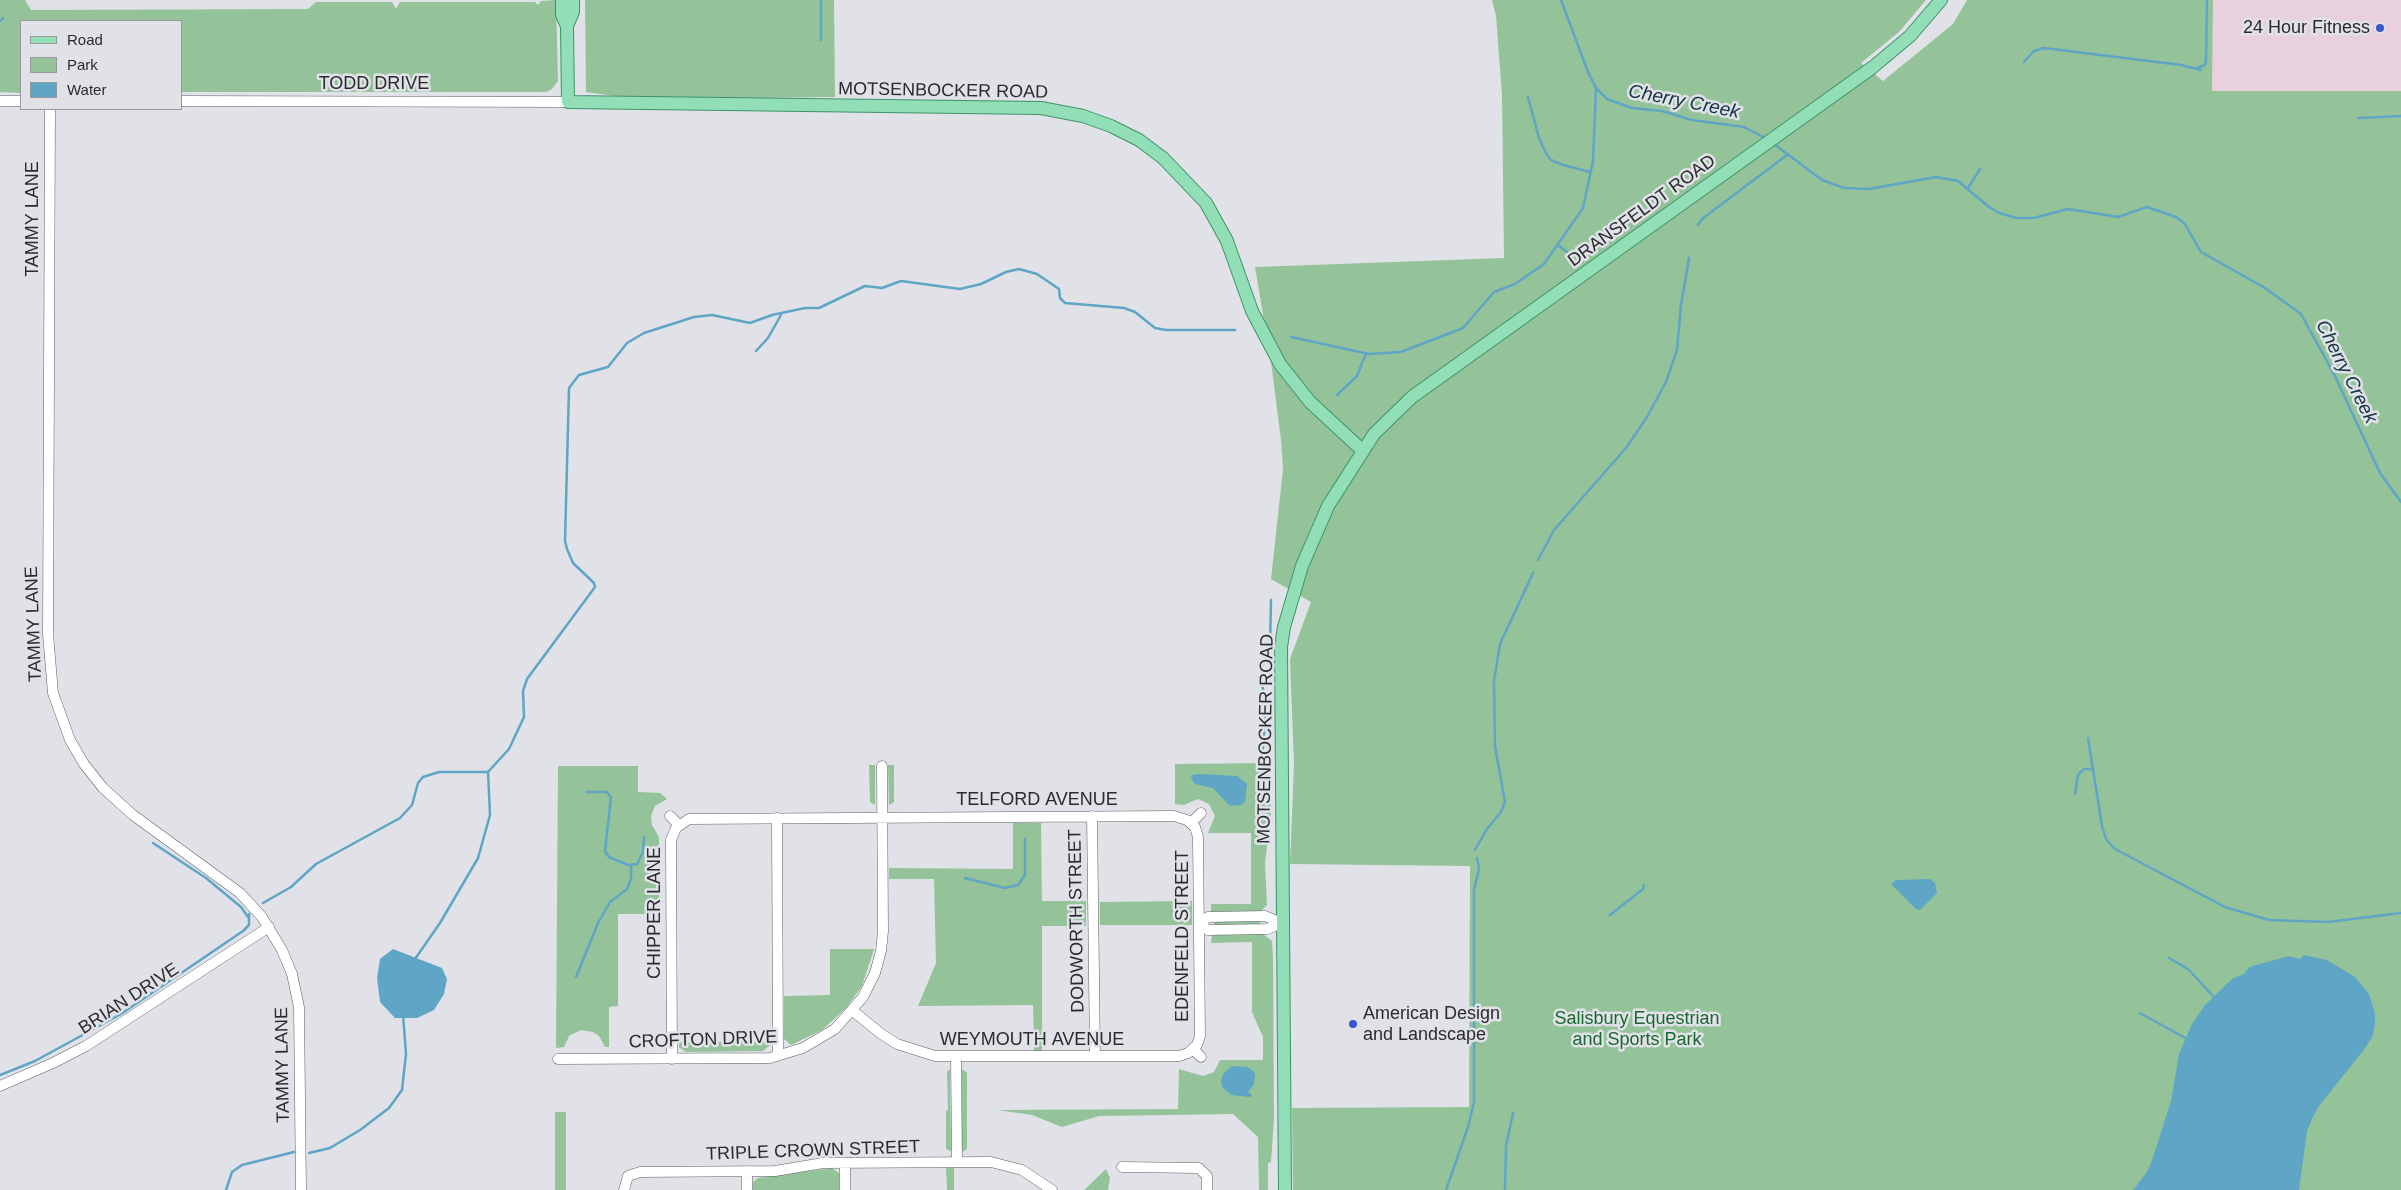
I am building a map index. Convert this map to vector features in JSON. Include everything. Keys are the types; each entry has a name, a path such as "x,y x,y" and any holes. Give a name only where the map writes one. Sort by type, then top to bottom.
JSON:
{"main road":[{"path":"562,0 562,15 567,26 568,102"},
{"path":"567,26 574,12 573,0"},
{"name":"DRANSFELDT ROAD","path":"1363,451 1387,420 1412,396 1874,67 1910,36 1941,0"},
{"name":"MOTSENBOCKER ROAD","path":"568,102 1041,108 1083,116 1111,126 1138,140 1164,158 1206,203 1227,241 1252,311 1280,364 1310,402 1363,451 1333,498 1316,531 1302,566 1282,634 1284,1190"}],"street":[{"name":"TODD DRIVE","path":"182,100 568,102"},
{"path":"0,101 20,101"},
{"name":"TAMMY LANE","path":"50,110 48,634 50,675 56,702 70,740 84,764 103,788 132,815 230,885 257,909 289,965 300,1007 300,1190"},
{"name":"CROFTON DRIVE","path":"558,1059 763,1058 795,1052 819,1040 835,1029 853,1011 872,981 882,946 882,766"},
{"path":"1192,822 1201,813"},
{"path":"670,816 679,825"},
{"name":"DODWORTH STREET","path":"1092,816 1095,1056"},
{"name":"TELFORD AVENUE","path":"882,818 1174,816 1192,822"},
{"name":"CHIPPER LANE","path":"672,1058 671,840 679,825 696,818 882,818"},
{"path":"776,818 778,1056"},
{"name":"EDENFELD STREET","path":"1192,822 1198,837 1200,1036 1193,1049"},
{"path":"1199,924 1208,930 1268,929 1282,923"},
{"name":"BRIAN DRIVE","path":"0,1086 86,1046 269,927"},
{"name":"WEYMOUTH AVENUE","path":"853,1011 880,1034 897,1044 926,1054 956,1058 1179,1056 1193,1049"},
{"path":"584,1047 585,1059"},
{"path":"1193,1049 1201,1057"},
{"path":"956,1058 957,1162"},
{"name":"TRIPLE CROWN STREET","path":"624,1190 625,1174 640,1172 747,1172 781,1170 822,1163 991,1162 1010,1165 1032,1175 1052,1190"},
{"path":"845,1163 845,1190"},
{"path":"1122,1167 1199,1168 1205,1172 1207,1190"},
{"path":"747,1172 747,1190"}],"shaded area":[{"path":"2213,0 2401,0 2401,91 2212,91"}],"green space":[{"path":"0,0 25,0 31,10 308,9 316,2 392,2 396,9 400,2 535,2 538,5 541,1 556,0 558,81 552,89 546,92 182,92 182,20 20,20 20,93 0,92"},
{"path":"585,0 834,0 835,97 636,99 586,92"},
{"name":"Salisbury Equestrian and Sports Park","path":"1492,0 1926,0 1899,32 1861,63 1883,81 1953,24 1967,0 2213,0 2212,91 2401,91 2401,1190 1293,1190 1292,1108 1469,1107 1470,866 1290,864 1294,764 1290,659 1311,602 1271,579 1283,469 1271,362 1255,267 1504,258 1502,95 1496,16"},
{"path":"1270,763 1271,816 1265,863 1267,905 1261,911 1211,912 1211,904 1251,904 1251,833 1208,833 1215,816 1209,804 1198,799 1184,805 1175,804 1175,764"},
{"path":"869,765 875,765 875,805 870,802"},
{"path":"888,765 894,765 894,802 889,805"},
{"path":"558,766 638,766 638,792 660,793 667,799 655,806 651,816 652,825 659,837 659,914 618,914 618,1006 609,1007 609,1047 605,1047 599,1036 593,1032 581,1030 569,1036 564,1047 556,1048"},
{"path":"1013,823 1041,823 1042,901 1086,901 1086,926 1042,926 1042,1051 1034,1051 1033,1005 918,1006 936,963 934,879 889,879 889,868 1013,869"},
{"path":"1192,901 1192,925 1100,925 1100,902"},
{"path":"1260,920 1260,926 1214,926 1214,921"},
{"path":"1263,934 1272,941 1273,957 1274,1118 1271,1162 1268,1163 1268,1190 1259,1190 1258,1137 1233,1114 1099,1116 1062,1127 1032,1115 997,1110 1178,1109 1179,1069 1203,1076 1214,1072 1220,1060 1263,1060 1263,1037 1252,1012 1252,942 1211,943 1212,935"},
{"path":"830,949 874,949 862,986 846,1008 822,1030 791,1045 784,1039 784,996 830,995"},
{"path":"679,1042 770,1042 770,1045 763,1051 686,1052 679,1047"},
{"path":"950,1069 950,1151 946,1149 946,1111 948,1110 947,1072"},
{"path":"962,1069 967,1073 967,1149 962,1152"},
{"path":"555,1112 566,1112 566,1190 555,1190"},
{"path":"832,1168 839,1173 839,1190 753,1190 753,1182 758,1178"},
{"path":"946,1168 954,1168 954,1190 947,1190"},
{"path":"1106,1169 1110,1178 1108,1190 1084,1190"}],"water":[{"path":"1192,775 1237,776 1247,784 1245,802 1241,805 1230,806 1213,788 1195,784 1191,778"},
{"path":"1930,879 1935,883 1937,893 1920,910 1917,910 1891,884 1896,880"},
{"path":"393,949 442,968 447,979 444,994 434,1010 417,1018 395,1018 380,1002 377,978 380,959"},
{"path":"2304,955 2327,960 2355,977 2369,994 2375,1013 2375,1024 2373,1035 2366,1047 2319,1106 2312,1119 2307,1131 2299,1190 2133,1190 2147,1172 2152,1160 2171,1101 2179,1054 2192,1024 2205,1005 2232,979 2244,974 2249,967 2289,956 2300,959"},
{"path":"1232,1066 1247,1067 1255,1074 1254,1084 1248,1092 1252,1095 1250,1097 1231,1095 1222,1087 1221,1080 1223,1074"}],"waterway":[{"path":"821,0 821,40"},
{"name":"Cherry Creek","path":"1561,0 1588,72 1596,88 1607,99 1632,108 1662,111 1692,120 1744,127 1765,138"},
{"path":"2197,68 2205,65 2206,60 2207,0"},
{"path":"0,21 3,18"},
{"path":"2024,62 2034,51 2044,48 2181,65 2201,70"},
{"path":"1291,337 1369,354 1401,352 1463,328 1494,292 1515,284 1544,264 1583,208 1593,161 1596,88"},
{"path":"1528,97 1539,138 1551,160 1590,172"},
{"path":"2358,118 2401,116"},
{"name":"Cherry Creek","path":"1774,144 1822,180 1844,188 1869,189 1936,177 1958,181 1989,207 1999,213 2017,218 2034,218 2068,209 2118,217 2147,207 2176,217 2185,224 2201,252 2265,288 2301,314 2334,374 2380,473 2401,502"},
{"path":"1698,225 1702,219 1787,155"},
{"path":"1968,188 1980,169"},
{"path":"1558,245 1567,252"},
{"path":"1538,560 1554,530 1626,448 1647,417 1666,382 1677,350 1681,305 1689,258"},
{"path":"263,903 291,887 316,864 400,818 412,805 418,783 423,777 439,772 488,772 509,749 524,717 523,691 527,679 595,587 594,583 573,563 565,541 569,388 579,375 608,367 627,343 644,333 694,317 712,315 750,323 772,315 805,308 819,308 865,286 882,288 901,281 960,289 981,284 1006,272 1019,269 1037,274 1059,289 1060,298 1065,303 1124,308 1135,312 1155,328 1166,330 1235,330"},
{"path":"756,351 768,338 781,315"},
{"path":"1337,395 1357,376 1366,353"},
{"path":"1475,850 1487,829 1501,812 1505,802 1495,746 1494,681 1500,644 1533,573"},
{"path":"1261,669 1270,647 1271,600"},
{"path":"1260,755 1263,748 1265,722 1265,701 1262,683"},
{"path":"2088,738 2102,826 2106,839 2115,849 2225,907 2269,920 2328,922 2401,913"},
{"path":"2075,794 2078,775 2084,769 2092,769"},
{"path":"415,959 440,923 478,858 490,815 488,772"},
{"path":"587,792 607,792 611,797 605,851 609,857 628,865 637,864 643,852 644,837"},
{"path":"965,878 1005,888 1018,885 1025,875 1025,839"},
{"path":"153,843 206,878 241,907 248,917"},
{"path":"1446,1190 1468,1127 1474,1102 1474,890 1479,869 1477,858"},
{"path":"576,977 598,923 610,902 627,889 631,879 631,865"},
{"path":"1610,915 1643,889 1644,885"},
{"path":"0,1075 35,1061 121,1014 243,931 249,925 249,914"},
{"path":"2169,958 2188,969 2213,996"},
{"path":"2140,1013 2187,1039"},
{"path":"309,1153 330,1148 360,1130 389,1108 402,1090 406,1054 403,1014"},
{"path":"1505,1190 1506,1146 1513,1113"},
{"path":"226,1190 232,1172 242,1165 294,1152"}],"place":[{"name":"24 Hour Fitness","path":"2380,28"},
{"name":"American Design and Landscape","path":"1353,1024"}]}
